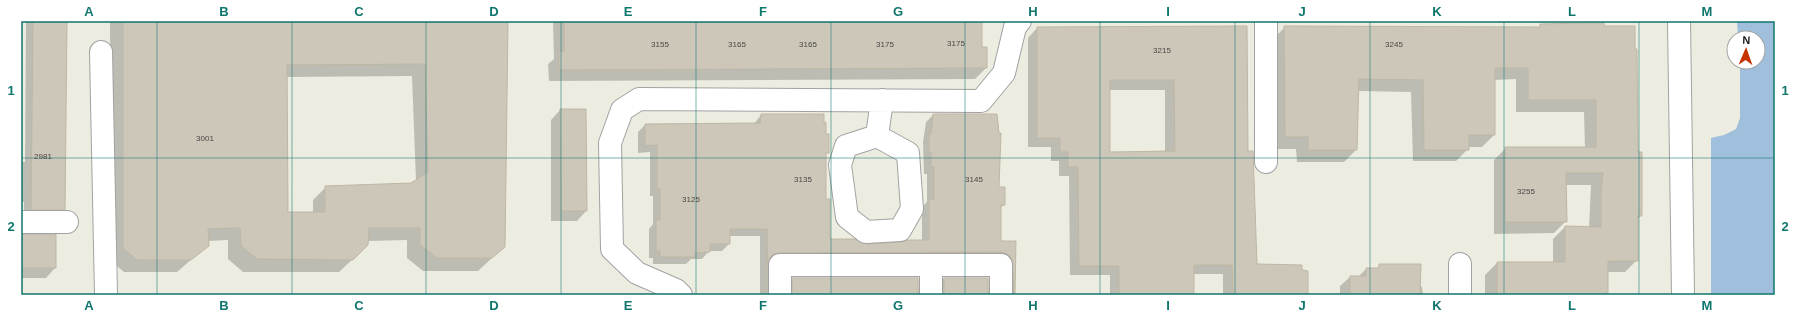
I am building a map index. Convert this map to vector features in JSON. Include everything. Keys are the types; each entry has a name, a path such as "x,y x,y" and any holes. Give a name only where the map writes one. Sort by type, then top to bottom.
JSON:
{"lane":[{"path":"681,295 676,290 637,273 612,249 610,143 622,110 639,100 981,101 1004,74 1015,27 1020,21"},
{"path":"1266,21 1266,162"},
{"path":"1679,21 1683,295"},
{"path":"101,52 106,295"},
{"path":"877,136 882,100"},
{"path":"877,136 908,153 912,209 900,230 866,232 847,217 840,165 846,146 877,136"},
{"path":"21,222 67,222"},
{"path":"1460,264 1460,295"},
{"path":"780,295 780,265 1002,265 1002,295"},
{"path":"931,265 931,295"}],"water":[{"path":"1737,21 1775,21 1775,295 1711,295 1711,138 1724,135 1736,129 1740,118 1740,70 1766,70 1766,30 1738,30"}],"building":[{"path":"33,21 67,21 65,210 31,210"},
{"path":"123,21 508,21 505,247 492,258 437,258 420,245 420,228 369,228 368,245 353,260 257,259 241,246 240,228 208,229 209,246 191,260 137,260 123,248","holes":["425,64 428,172 411,183 325,186 325,212 288,212 287,65"]},
{"path":"564,21 982,21 982,47 987,47 987,68 559,70 559,51 564,52"},
{"path":"1604,23 1604,26 1635,26 1635,49 1637,49 1638,152 1642,152 1642,216 1638,216 1638,261 1608,261 1608,293 1605,293 1605,295 1497,295 1497,262 1565,262 1565,226 1601,227 1601,190 1603,173 1566,173 1567,222 1505,222 1505,147 1596,147 1596,100 1528,100 1528,68 1495,68 1495,135 1469,135 1469,150 1424,150 1423,80 1359,79 1357,150 1308,150 1308,137 1285,137 1284,26 1540,27 1540,24"},
{"path":"1247,26 1248,151 1253,151 1257,264 1302,265 1302,270 1308,271 1308,295 1233,295 1232,265 1194,265 1194,295 1119,295 1119,266 1079,266 1078,167 1068,167 1068,152 1060,152 1060,138 1037,138 1037,27","holes":["1110,80 1174,80 1175,151 1110,152"]},
{"path":"560,109 586,109 587,211 561,211"},
{"path":"761,114 824,114 826,134 829,134 829,153 826,153 826,199 830,199 830,239 855,239 867,244 901,242 907,240 929,240 929,199 934,199 934,167 931,167 931,152 929,152 929,134 931,134 933,114 997,114 999,133 1001,133 999,187 1005,187 1005,205 1001,205 1001,241 1016,241 1015,295 1012,259 1008,254 1001,252 773,254 769,259 768,295 767,229 730,229 730,244 710,244 710,252 695,253 695,257 660,257 660,251 656,251 656,220 660,220 660,189 657,189 657,145 645,146 645,124 760,123"},
{"path":"21,234 56,234 56,268 21,268"},
{"path":"1379,264 1421,264 1420,295 1350,295 1350,276 1366,276 1366,268 1379,268"},
{"path":"792,278 918,278 918,295 792,295"},
{"path":"944,278 988,278 988,295 944,295"}]}
